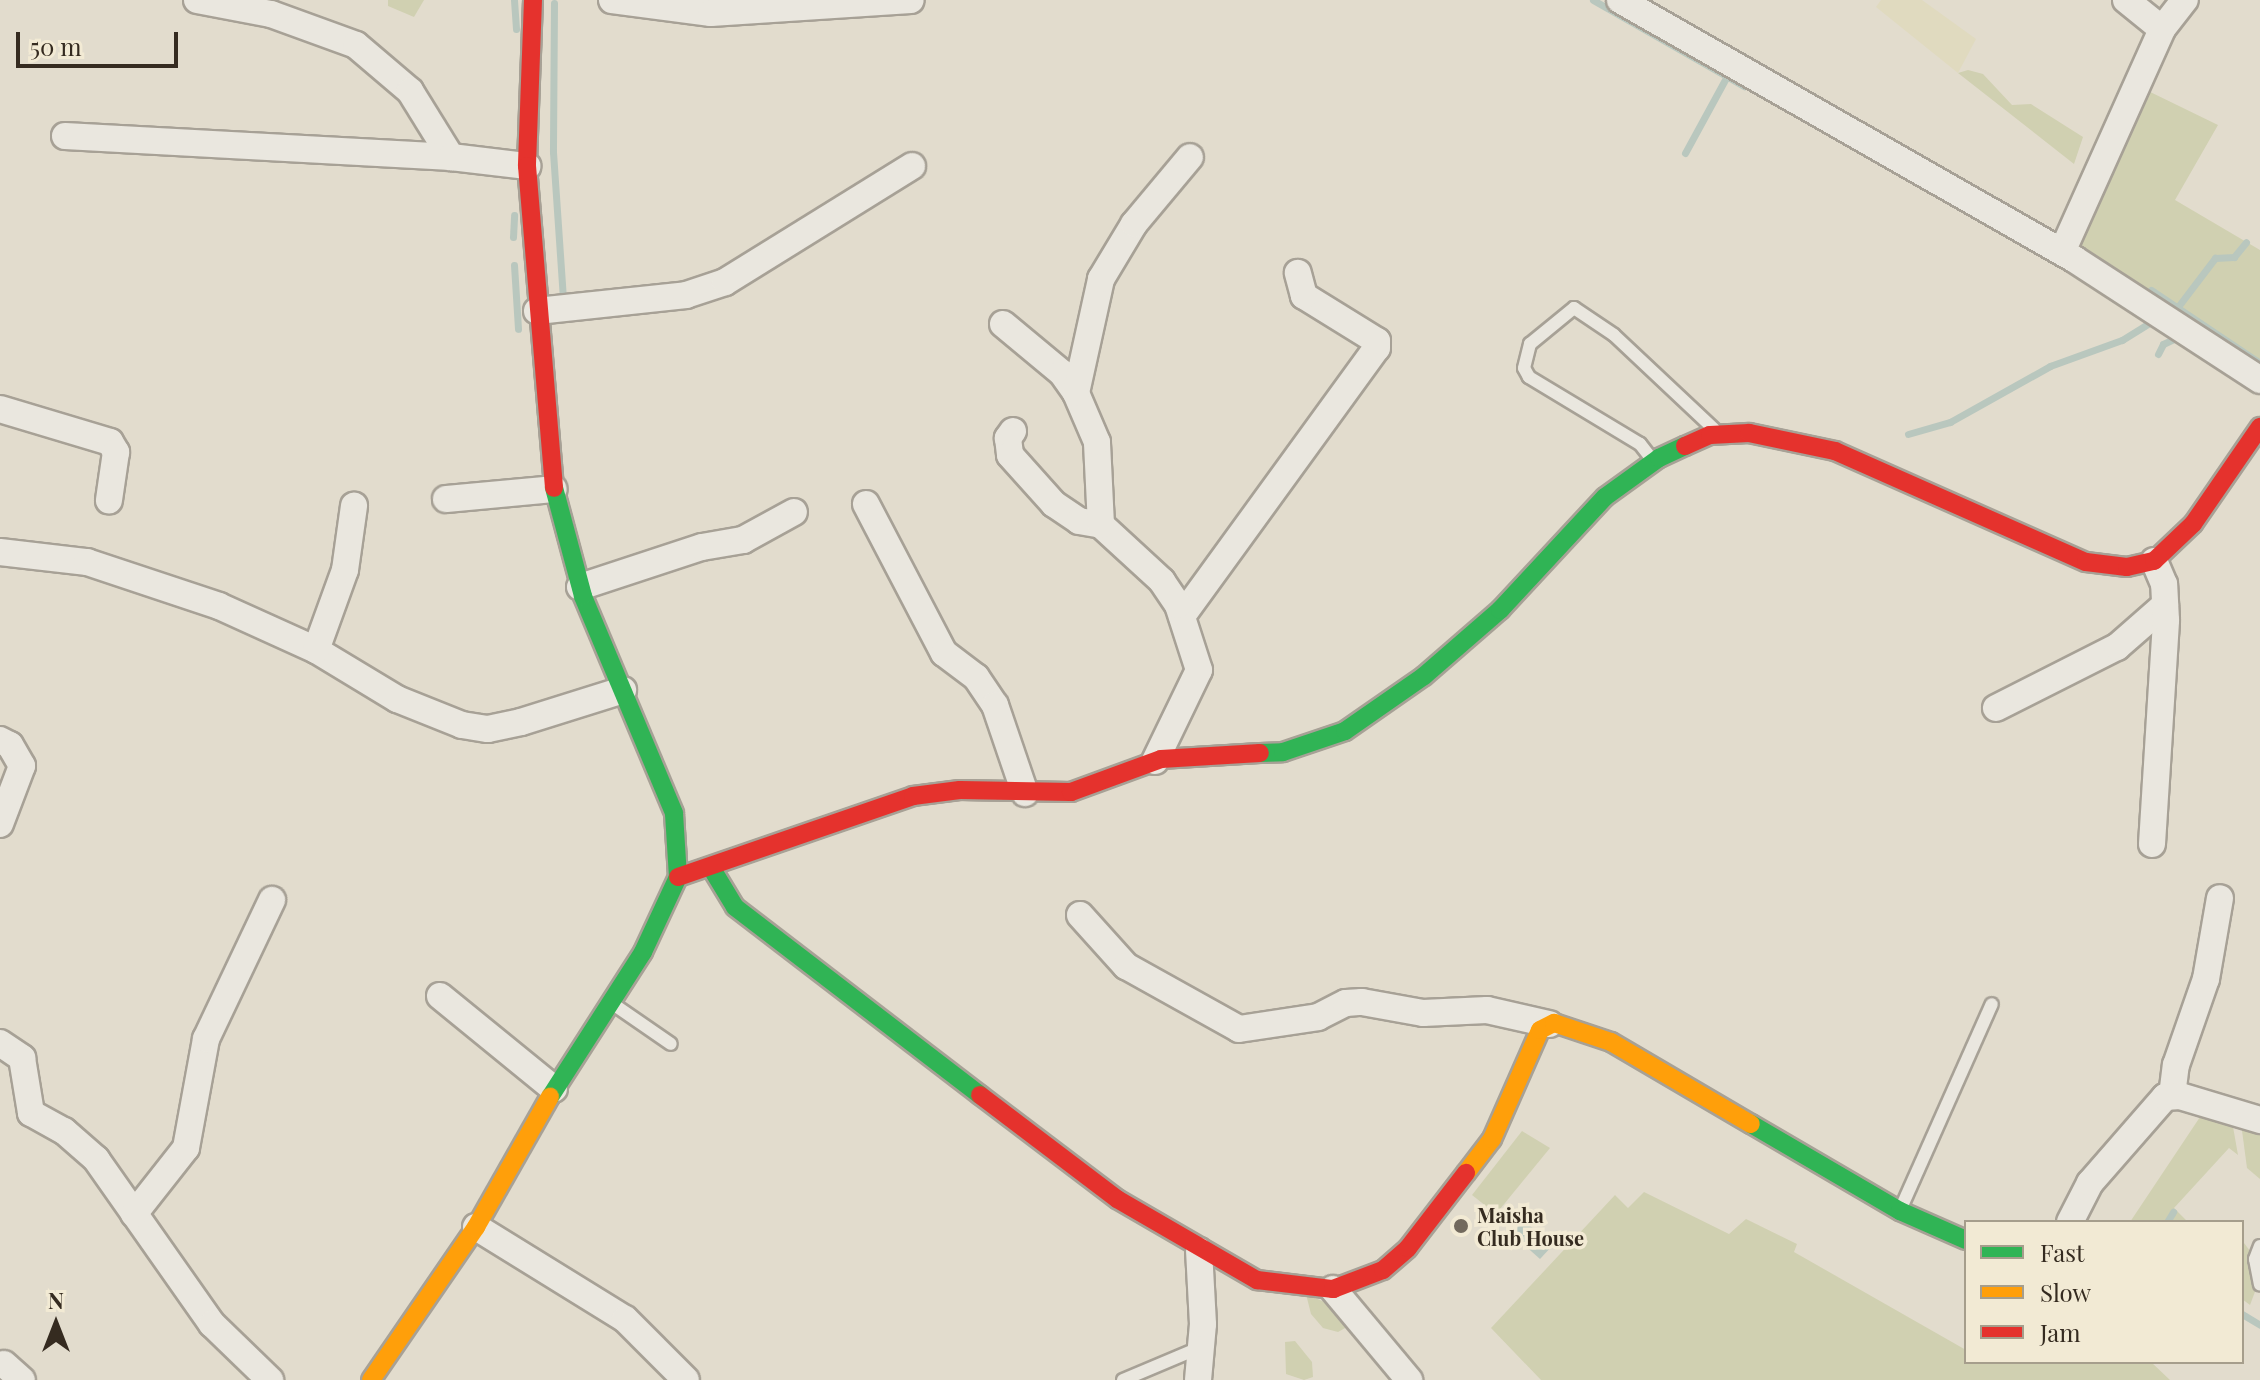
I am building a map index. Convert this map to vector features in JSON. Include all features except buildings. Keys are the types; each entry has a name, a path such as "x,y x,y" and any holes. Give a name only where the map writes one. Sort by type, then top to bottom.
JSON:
{"street":[{"path":"197,0 248,5 356,45 410,91 451,157"},
{"path":"371,1380 476,1227 554,1089 649,940 678,877 674,813 580,587 554,489 551,405 537,311 527,166 533,0"},
{"path":"612,0 723,13 911,0"},
{"path":"1620,0 2062,252 2260,380"},
{"path":"2126,0 2162,29"},
{"path":"2062,252 2162,29 2185,0"},
{"path":"65,136 451,157 527,166"},
{"path":"1076,393 1101,279 1134,224 1190,157"},
{"path":"537,311 686,295 725,282 912,166"},
{"path":"1182,616 1377,348 1377,341 1304,296 1298,273"},
{"path":"1003,324 1062,373 1076,393 1097,442 1101,525"},
{"path":"0,409 110,442 116,452 109,500"},
{"path":"678,877 712,869 913,796 960,790 1071,792 1155,761 1283,752 1345,731 1424,676 1500,610 1605,497 1654,461 1719,434 1749,433 1835,451 2086,562 2127,567 2154,561 2193,524 2260,427"},
{"path":"1013,431 1008,438 1010,455 1054,504 1079,521 1101,525 1162,581 1182,616 1199,670 1155,761"},
{"path":"446,499 554,489"},
{"path":"866,504 944,653 976,677 995,705 1025,793"},
{"path":"316,650 345,570 354,506"},
{"path":"580,587 702,547 743,540 794,512"},
{"path":"0,552 87,562 219,606 316,650 397,699 462,725 488,729 573,709 623,690"},
{"path":"2152,844 2165,605 2164,584 2154,561"},
{"path":"1996,708 2117,647 2165,605"},
{"path":"0,740 10,745 22,766 0,824"},
{"path":"712,869 735,907 1117,1199 1199,1251 1257,1280 1333,1289 1383,1270 1436,1213 1492,1139 1540,1030 1549,1024"},
{"path":"2071,1220 2090,1183 2149,1112 2172,1096 2176,1065 2206,979 2220,898"},
{"path":"134,1214 186,1148 206,1039 272,900"},
{"path":"1080,915 1126,966 1239,1029 1318,1017 1346,1003 1362,1002 1423,1013 1487,1010 1611,1042 1900,1211 1964,1239"},
{"path":"440,996 554,1089"},
{"path":"0,1043 22,1058 31,1113 64,1131 96,1159 212,1324 270,1380"},
{"path":"2172,1096 2260,1120"},
{"path":"476,1227 625,1319 686,1380"},
{"path":"1198,1380 1201,1347 1199,1251"},
{"path":"1333,1289 1409,1380"}],"lane":[{"path":"1654,461 1640,444 1529,377 1524,368 1530,344 1574,308 1614,335 1719,434"},
{"path":"610,1002 671,1044"},
{"path":"1900,1211 1992,1004"},
{"path":"2260,1246 2255,1259 2260,1285"},
{"path":"1123,1380 1201,1347"}],"shaded area":[{"path":"1881,0 1922,0 1976,39 1958,73 1876,7"},
{"path":"1523,1220 1553,1245 1540,1259 1512,1234"}],"green space":[{"path":"388,0 424,0 414,17 388,6"},
{"path":"1968,70 1983,74 2012,105 2031,104 2083,137 2074,164 1958,73"},
{"path":"2140,87 2218,125 2175,200 2260,250 2260,368 2079,255 2074,237"},
{"path":"2206,1108 2232,1121 2238,1155 2229,1148 2174,1208 2186,1220 2131,1220"},
{"path":"2241,1123 2260,1128 2260,1179 2247,1168"},
{"path":"1522,1131 1550,1148 1496,1214 1472,1195"},
{"path":"1644,1192 1729,1234 1746,1219 1797,1244 1794,1252 1964,1349 1964,1364 2153,1364 2170,1380 1541,1380 1491,1328 1615,1195 1628,1208"},
{"path":"2244,1243 2253,1255 2256,1289 2250,1305 2244,1300"},
{"path":"1306,1294 1343,1310 1347,1327 1338,1332 1323,1328 1311,1314"},
{"path":"1295,1341 1312,1362 1313,1377 1304,1380 1286,1374 1285,1342"}],"waterway":[{"path":"514,0 516,29"},
{"path":"1593,0 1744,86"},
{"path":"554,3 553,152 563,300"},
{"path":"1685,153 1727,76"},
{"path":"513,237 514,215"},
{"path":"2177,308 2215,258 2234,257 2246,242"},
{"path":"514,265 518,329"},
{"path":"2151,290 2260,363"},
{"path":"1908,434 1950,422 2050,366 2122,340 2152,321"},
{"path":"2158,354 2163,344 2178,337"},
{"path":"2168,1220 2173,1212"},
{"path":"2244,1315 2260,1325"}],"traffic: fast":[{"path":"1260,753 1283,752 1345,731 1424,676 1500,610 1605,497 1659,458 1685,446"},
{"path":"550,1097 643,952 678,877 674,813 583,596 554,488"},
{"path":"712,869 735,907 980,1095"},
{"path":"1751,1124 1900,1211 1964,1239"}],"traffic: slow":[{"path":"1466,1173 1492,1139 1540,1030 1554,1023 1611,1042 1751,1124"},
{"path":"371,1380 476,1227 550,1097"}],"traffic: jam":[{"path":"533,0 527,166 554,488"},
{"path":"1685,446 1710,435 1749,433 1835,451 2086,562 2127,567 2154,561 2193,524 2260,427"},
{"path":"678,877 913,796 960,790 1071,792 1161,759 1260,753"},
{"path":"980,1095 1117,1199 1257,1280 1333,1289 1383,1270 1408,1248 1466,1173"}],"place":[{"name":"Maisha Club House","path":"1461,1226"}]}
